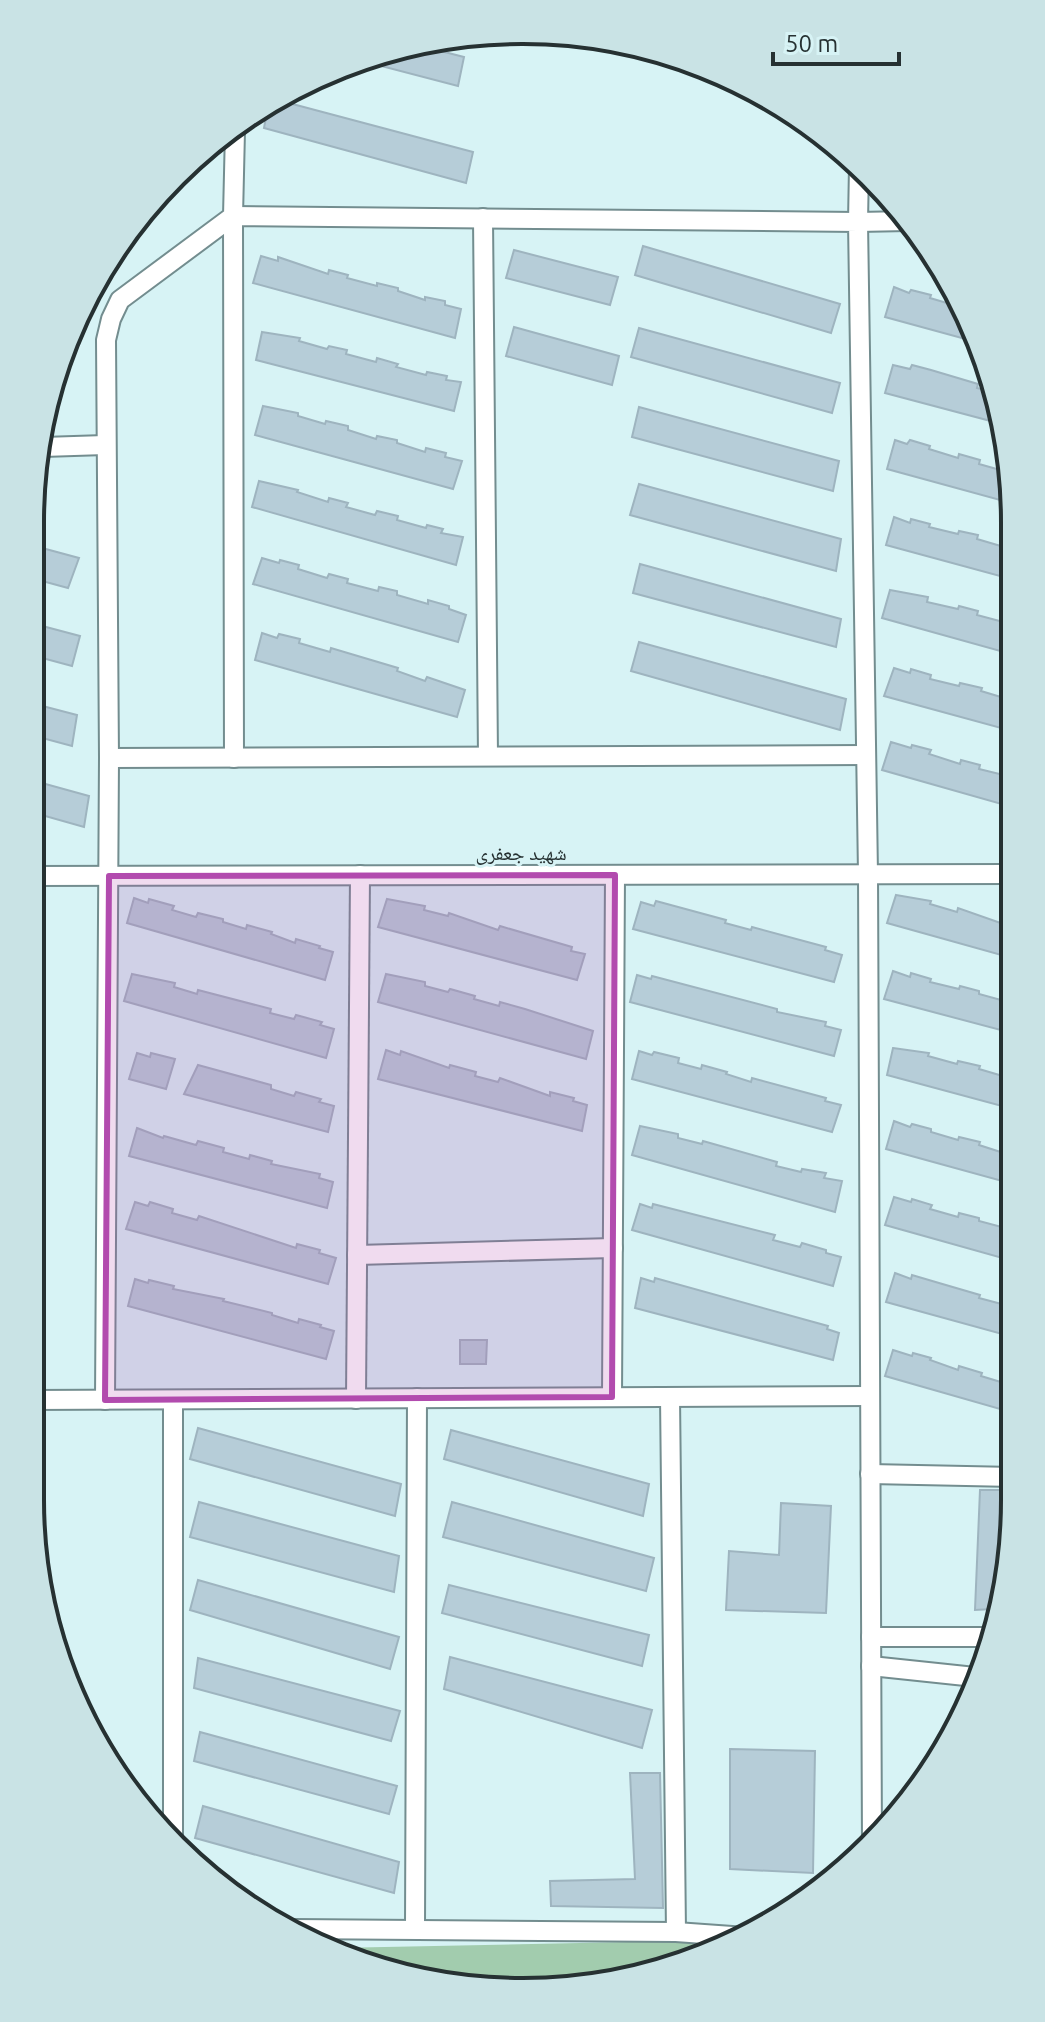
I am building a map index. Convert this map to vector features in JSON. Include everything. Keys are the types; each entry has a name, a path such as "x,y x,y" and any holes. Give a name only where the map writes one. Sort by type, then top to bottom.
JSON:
{"street":[{"path":"234,758 235,140"},
{"path":"859,182 868,874 872,1826"},
{"path":"105,1400 109,876 106,340 120,300 233,216 894,221"},
{"path":"483,218 488,756"},
{"path":"50,447 105,445"},
{"path":"109,758 866,755"},
{"name":"شهید جعفری","path":"44,876 1001,874"},
{"path":"356,1399 360,875"},
{"path":"612,1397 615,875"},
{"path":"357,1255 613,1248"},
{"path":"44,1400 870,1396"},
{"path":"670,1397 676,1932"},
{"path":"415,1929 417,1398"},
{"path":"173,1400 173,1826"},
{"path":"870,1474 1001,1477"},
{"path":"871,1637 981,1637"},
{"path":"871,1666 967,1676"},
{"path":"311,1929 676,1932 721,1935"}],"highlighted area":[{"path":"615,875 612,1397 105,1400 109,876"}],"green space":[{"path":"704,1943 616,1969 522,1978 429,1969 354,1948"}],"building":[{"path":"441,51 464,57 458,86 380,66"},
{"path":"291,104 473,152 466,183 264,128 266,119"},
{"path":"643,246 840,304 831,333 635,275"},
{"path":"514,250 618,277 610,305 506,278"},
{"path":"261,256 278,261 278,257 328,274 329,270 377,286 377,283 398,288 398,291 425,300 425,297 445,301 445,305 461,309 455,338 253,283"},
{"path":"894,287 909,293 911,290 931,295 930,298 948,303 965,339 885,317"},
{"path":"514,327 619,356 612,385 506,356"},
{"path":"639,328 840,383 832,413 631,357"},
{"path":"262,332 300,338 299,341 327,349 329,346 347,350 346,354 376,362 377,358 426,375 427,372 447,376 446,380 461,382 454,411 256,360"},
{"path":"893,365 910,369 912,365 931,370 978,384 990,421 885,393"},
{"path":"263,406 298,413 298,416 325,424 326,421 348,426 348,430 376,439 377,436 397,440 397,443 425,452 426,448 446,453 445,457 462,461 453,489 255,435"},
{"path":"639,407 839,461 833,491 632,437"},
{"path":"895,440 907,444 910,440 958,458 959,454 980,460 979,464 998,469 1000,500 887,469"},
{"path":"259,481 298,490 328,502 329,498 348,503 346,507 375,515 377,511 398,516 397,520 443,529 441,533 463,537 456,565 252,507"},
{"path":"639,484 841,539 836,571 630,515"},
{"path":"894,517 910,523 911,519 930,524 929,527 958,534 959,531 978,535 977,539 1001,546 1001,576 886,545"},
{"path":"44,549 79,558 68,588 44,582"},
{"path":"262,558 299,565 298,569 327,578 329,574 348,579 347,583 378,591 379,587 397,591 397,595 428,604 428,600 449,606 449,609 466,615 458,642 253,584"},
{"path":"640,564 841,619 836,647 633,593"},
{"path":"890,590 928,597 927,602 958,609 959,606 1001,621 1001,651 882,618"},
{"path":"44,626 80,636 72,666 44,658"},
{"path":"262,633 277,638 279,634 300,639 299,643 330,652 331,648 398,668 397,671 425,681 427,677 465,690 457,717 255,660"},
{"path":"639,642 846,699 840,730 631,671"},
{"path":"894,668 910,673 911,669 931,675 930,679 959,686 960,683 982,688 981,691 1001,697 1001,728 884,696"},
{"path":"44,706 77,715 72,746 44,738"},
{"path":"891,742 931,750 929,754 960,764 961,760 980,765 979,769 1001,774 1001,804 882,770"},
{"path":"44,784 89,796 84,827 44,816"},
{"path":"896,895 931,901 930,904 957,912 958,908 1001,923 1001,955 887,923"},
{"path":"134,898 174,906 172,910 196,917 198,913 223,919 223,922 246,929 247,925 295,943 296,939 320,946 333,952 325,980 127,923"},
{"path":"387,899 425,906 424,910 448,916 449,913 498,930 500,926 572,947 571,951 585,954 577,980 378,927"},
{"path":"656,901 726,920 725,923 826,947 825,950 842,955 834,982 633,929 641,902 654,906"},
{"path":"893,971 910,977 911,973 931,979 930,982 959,989 960,986 979,991 979,994 1001,1000 1001,1030 884,999"},
{"path":"132,974 175,983 174,987 197,994 198,990 271,1009 270,1013 294,1019 296,1015 322,1022 320,1025 334,1029 326,1058 124,1001"},
{"path":"386,974 425,982 425,986 448,992 450,989 475,996 474,999 499,1006 500,1002 593,1031 586,1059 378,1002"},
{"path":"637,975 651,979 652,976 777,1009 777,1012 826,1022 825,1026 841,1030 834,1056 630,1002"},
{"path":"893,1048 929,1053 928,1056 957,1064 958,1061 980,1066 979,1069 1001,1075 1001,1106 887,1075"},
{"path":"386,1050 400,1055 401,1051 449,1068 450,1065 476,1072 475,1076 498,1082 500,1078 550,1096 550,1092 574,1098 573,1101 587,1105 582,1131 378,1079"},
{"path":"639,1051 679,1058 678,1063 701,1069 702,1065 751,1082 752,1078 826,1098 825,1101 841,1105 832,1132 632,1079"},
{"path":"137,1053 175,1059 166,1089 129,1079"},
{"path":"198,1065 271,1085 271,1089 294,1096 296,1092 321,1099 319,1102 334,1106 328,1132 184,1094"},
{"path":"894,1121 910,1127 912,1124 931,1129 931,1132 958,1140 959,1137 980,1142 979,1145 1001,1152 1001,1181 886,1149"},
{"path":"640,1126 777,1162 776,1166 801,1172 802,1169 826,1173 824,1178 842,1181 835,1212 632,1155"},
{"path":"137,1128 163,1138 196,1145 198,1141 224,1148 223,1152 249,1159 250,1155 272,1161 271,1164 320,1174 319,1178 333,1182 327,1208 129,1156"},
{"path":"894,1197 911,1202 912,1199 932,1205 930,1209 958,1217 959,1213 979,1218 979,1221 1001,1227 1001,1258 885,1225"},
{"path":"135,1202 148,1206 150,1202 173,1209 172,1213 197,1220 199,1216 296,1248 297,1244 320,1250 319,1253 336,1258 328,1284 126,1229"},
{"path":"640,1204 652,1208 653,1204 775,1235 773,1240 800,1247 802,1243 826,1250 826,1253 841,1257 833,1286 632,1230"},
{"path":"895,1273 911,1279 912,1275 1001,1304 1001,1334 886,1302"},
{"path":"641,1278 654,1282 655,1278 828,1326 827,1329 839,1333 833,1360 635,1308"},
{"path":"135,1279 224,1299 298,1323 299,1319 321,1325 334,1331 326,1359 128,1306"},
{"path":"460,1340 487,1340 486,1364 460,1364"},
{"path":"893,1350 931,1358 958,1370 959,1366 1001,1382 1001,1409 885,1376"},
{"path":"198,1428 401,1484 395,1516 190,1459"},
{"path":"451,1430 649,1484 643,1516 444,1459"},
{"path":"980,1490 1001,1490 1000,1531 992,1593 988,1609 975,1610"},
{"path":"199,1502 399,1556 394,1592 190,1537"},
{"path":"452,1502 654,1558 646,1591 443,1537"},
{"path":"781,1503 831,1506 826,1613 726,1610 729,1551 779,1555"},
{"path":"198,1580 399,1637 390,1669 190,1610"},
{"path":"449,1585 649,1635 642,1666 442,1613"},
{"path":"450,1657 652,1710 642,1748 444,1689"},
{"path":"198,1658 400,1711 391,1741 194,1688"},
{"path":"200,1732 397,1786 389,1814 194,1761"},
{"path":"730,1749 815,1751 813,1873 730,1869"},
{"path":"630,1773 660,1773 663,1908 551,1906 550,1881 635,1879"},
{"path":"203,1806 399,1862 394,1893 195,1838"}]}
